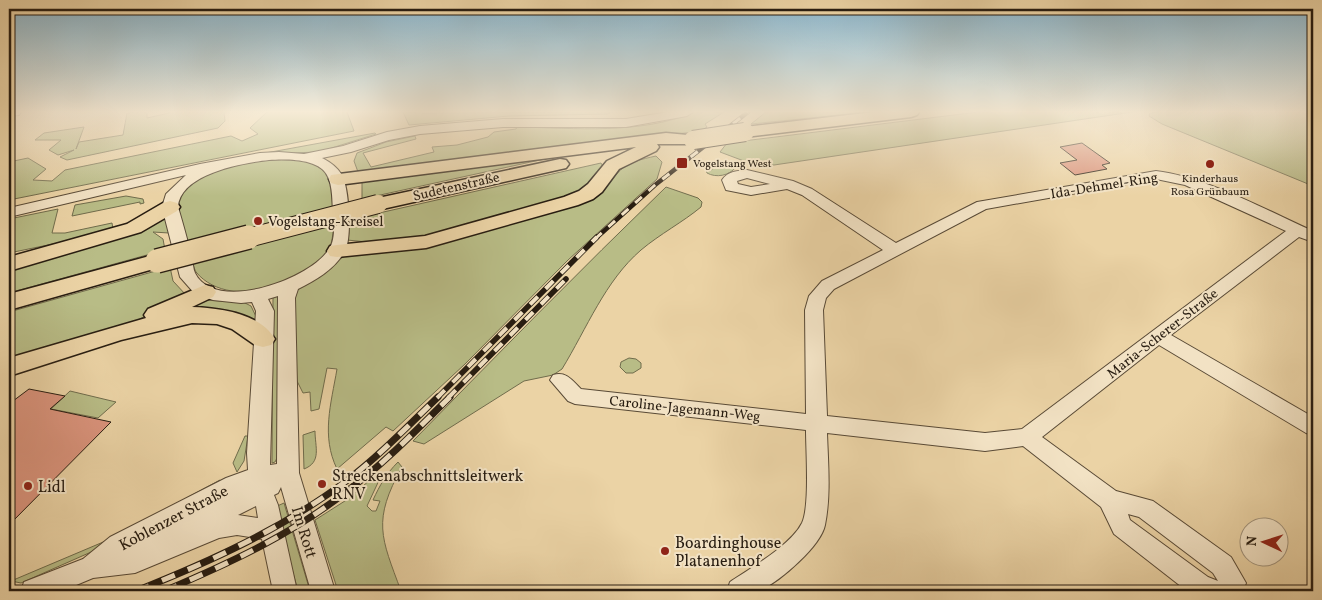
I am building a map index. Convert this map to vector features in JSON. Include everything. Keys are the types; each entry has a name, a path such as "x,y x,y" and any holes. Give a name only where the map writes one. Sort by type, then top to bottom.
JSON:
{"main road":[{"path":"322,166 644,140"},
{"name":"Sudetenstraße","path":"9,302 157,261 378,204 542,167 693,140"},
{"path":"337,251 426,242 571,201 586,195 613,165 650,147"},
{"path":"9,264 126,230 171,202"},
{"path":"118,333 205,292"},
{"path":"9,367 118,333 192,315 218,316 240,323 263,339"}],"street":[{"path":"322,166 346,149 374,140"},
{"path":"322,166 346,149"},
{"path":"171,202 188,180 213,168 256,157 287,156 322,166"},
{"path":"131,185 162,191 171,202 188,277 205,292 221,296 258,296 290,286 317,271 337,251 340,235 322,166"},
{"path":"9,212 200,168 213,168"},
{"name":"Ida-Dehmel-Ring","path":"746,589 789,556 813,527 818,490 814,310 818,296 828,285 982,205 1156,175 1190,182 1306,233"},
{"path":"788,184 807,192 895,250"},
{"path":"9,207 52,201"},
{"name":"Maria-Scherer-Straße","path":"1027,437 1252,263 1306,233"},
{"path":"288,473 286,298 290,286"},
{"path":"258,296 265,311 258,453 260,484"},
{"path":"1158,336 1313,427"},
{"name":"Caroline-Jagemann-Weg","path":"560,380 575,396 816,422"},
{"path":"816,422 985,442 1027,437 1110,500 1145,508 1222,565 1234,583 1226,591"},
{"name":"Koblenzer Straße","path":"33,591 101,566 134,549 240,504 260,484 288,473"},
{"name":"Im Rott","path":"288,473 323,591"},
{"name":"Im Rott","path":"260,484 285,591"},
{"path":"1110,500 1122,527 1201,587 1214,591"},
{"name":"Koblenzer Straße","path":"101,566 135,562 218,528 237,525 270,530"}],"green space":[{"path":"61,140 79,140 76,149 79,142 92,140 161,140 67,160 60,157 74,150 58,155 49,150"},
{"path":"211,140 309,140 9,200 9,162 28,158 46,169 33,180 52,181 65,170"},
{"path":"337,140 357,140 319,152 260,154"},
{"path":"396,140 412,140 363,153 371,167 434,152 432,147 457,145 476,140 626,140 358,172 354,161 357,153"},
{"path":"751,140 943,140 774,165 752,164 720,152 727,143"},
{"path":"1201,140 1313,140 1313,186"},
{"path":"656,156 662,162 657,179 568,260 465,364 393,431 386,427 337,469 332,457 328,432 330,407 337,369 327,368 319,409 311,411 310,392 303,393 296,379 292,298 300,287 336,261 351,253 424,248 603,190 625,166"},
{"path":"533,158 549,158 362,199 362,182 435,170"},
{"name":"Vogelstang-Kreisel","path":"268,159 297,160 311,163 330,177 333,186 334,205 333,233 329,250 313,268 286,281 257,290 232,291 222,289 203,279 196,272 179,215 178,199 190,185 210,172 245,162"},
{"path":"724,162 736,167 722,175 707,173 706,170 710,171 716,166 712,165"},
{"path":"601,163 604,168 589,188 570,197 426,238 377,243 347,240 348,220"},
{"path":"666,187 698,198 702,202 701,207 648,244 628,262 597,306 562,369 553,375 524,381 424,444 413,441 570,281"},
{"path":"126,196 143,199 144,203 140,204 140,202 72,216 75,205"},
{"path":"58,209 52,233 65,233 112,223 113,229 87,237 9,253 9,219"},
{"path":"165,214 169,233 153,232 163,239 165,250 9,293 9,269 104,243"},
{"path":"170,267 173,281 186,295 134,322 9,361 9,312"},
{"path":"281,295 278,456 275,462 272,463 273,297"},
{"path":"201,300 243,302 251,306 261,327 242,317 217,310 186,311"},
{"path":"629,358 636,359 641,363 641,368 633,373 626,373 620,367 621,362"},
{"path":"70,391 116,402 98,418 51,409"},
{"path":"315,431 315,458 310,466 304,469 303,435"},
{"path":"245,436 248,436 244,461 237,472 233,463"},
{"path":"398,462 402,467 386,502 383,529 388,556 401,591 338,591 315,520 348,499 378,473 382,474 367,506 372,511 376,511 380,501 373,500 384,480"},
{"path":"220,480 223,485 107,545 21,583 11,581 108,540"},
{"path":"284,503 310,591 298,591 275,507"}],"building":[{"path":"1082,143 1110,163 1102,165 1107,169 1075,175 1060,163 1077,160 1060,147"},
{"name":"Lidl","path":"29,389 65,396 50,409 111,422 9,525 9,404"}],"railway":[{"path":"595,239 655,185 712,140"},
{"path":"438,397 595,239"},
{"path":"448,398 566,279"},
{"path":"136,591 218,556 296,515 321,499 369,462 438,397"},
{"path":"164,591 261,546 330,504 377,467 450,397"}],"place":[{"name":"Vogelstang West","path":"682,163"},
{"name":"Kinderhaus Rosa Grünbaum","path":"1210,164"},
{"name":"Vogelstang-Kreisel","path":"258,221"},
{"name":"Streckenabschnittsleitwerk RNV","path":"322,484"},
{"name":"Lidl","path":"28,486"},
{"name":"Boardinghouse Platanenhof","path":"665,551"}]}
